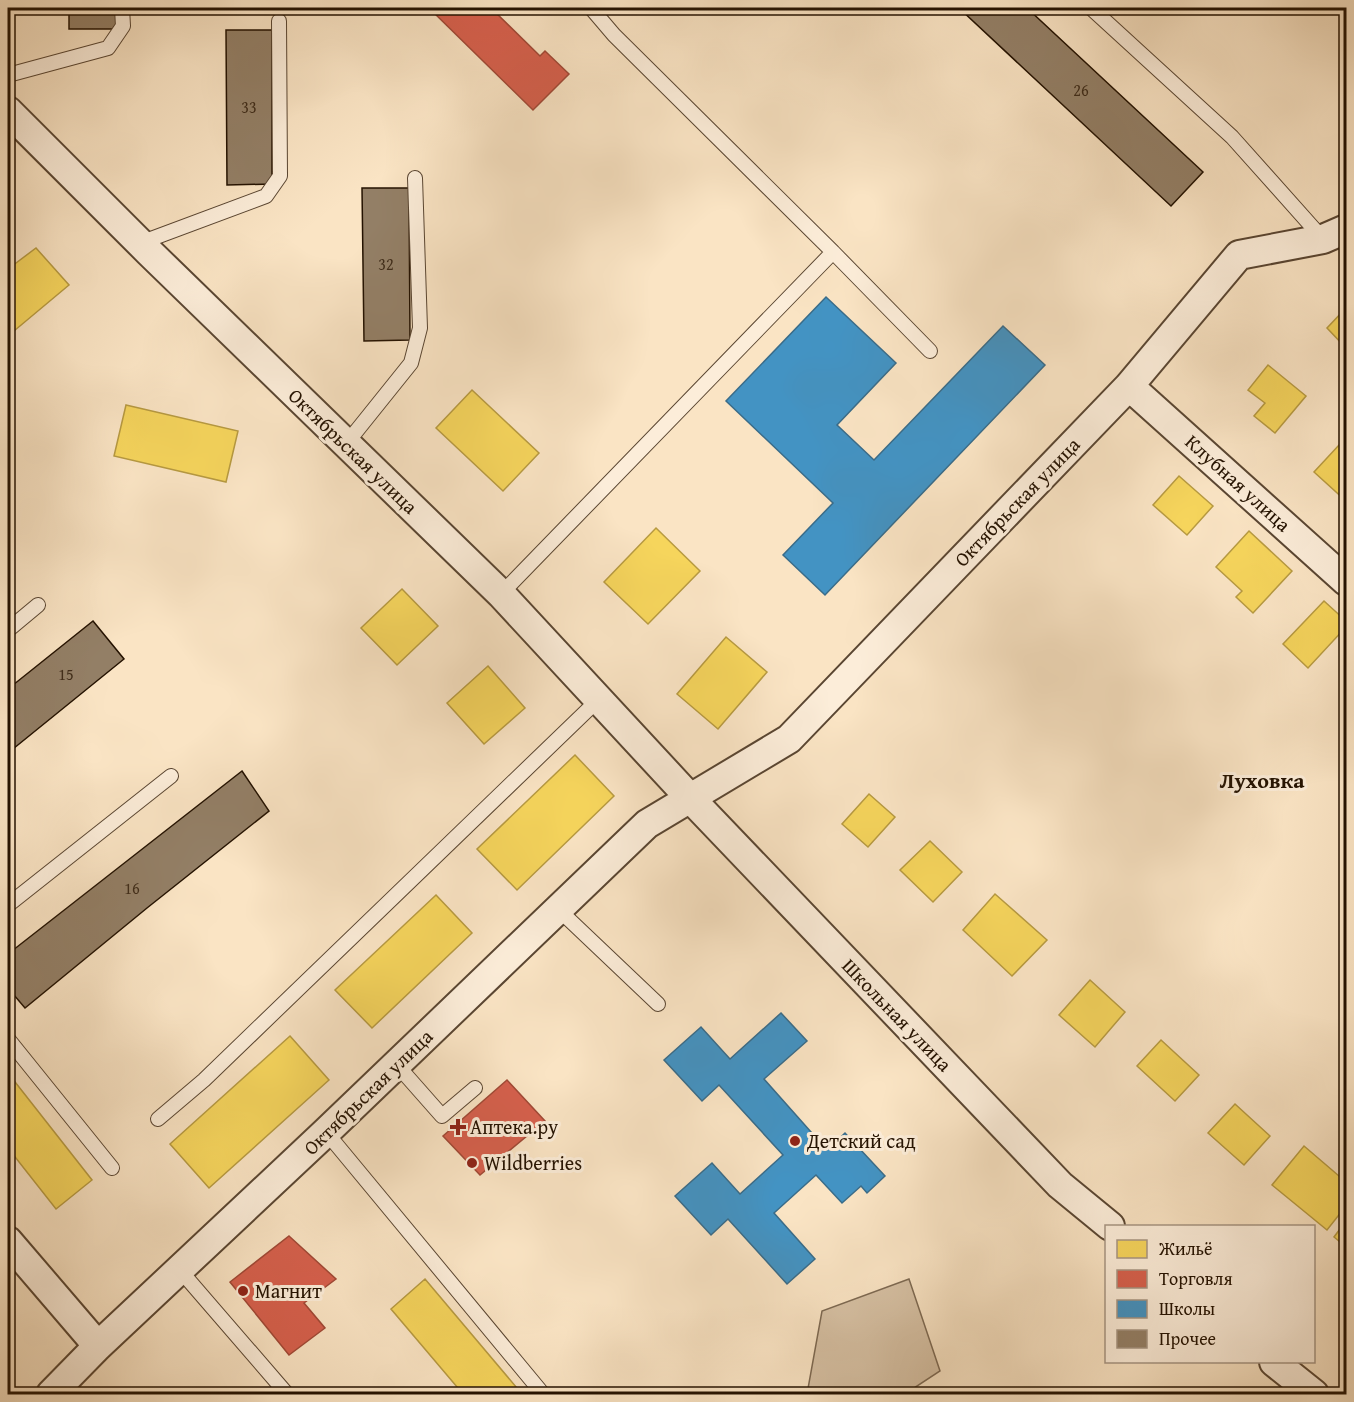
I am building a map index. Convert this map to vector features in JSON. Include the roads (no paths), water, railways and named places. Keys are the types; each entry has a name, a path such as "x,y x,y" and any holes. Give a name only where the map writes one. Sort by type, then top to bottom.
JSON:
{"street":[{"name":"Октябрьская улица","path":"8,111 140,243 501,594 690,798"},
{"name":"Октябрьская улица","path":"51,1395 98,1346 327,1132 647,824 789,739 1129,386 1239,255 1335,234"},
{"name":"Клубная улица","path":"1129,386 1347,581"},
{"name":"Школьная улица","path":"690,798 1060,1185 1108,1225"},
{"path":"8,1241 98,1346"},
{"path":"1275,1363 1314,1395"}],"lane":[{"path":"8,75 108,48 123,26 122,8"},
{"path":"591,8 614,35 930,351"},
{"path":"1092,8 1335,234"},
{"path":"140,243 266,196 280,176 279,21"},
{"path":"346,444 411,363 420,328 415,178"},
{"path":"501,594 833,252"},
{"path":"8,630 38,605"},
{"path":"158,1119 204,1080 599,699"},
{"path":"8,905 171,776"},
{"path":"558,909 658,1004"},
{"path":"8,1039 112,1168"},
{"path":"397,1065 442,1116 475,1088"},
{"path":"327,1132 543,1395"},
{"path":"179,1269 287,1395"}],"place":[{"name":"Аптека.ру","path":"458,1127"},
{"name":"Детский сад","path":"795,1141"},
{"name":"Wildberries","path":"472,1163"},
{"name":"Магнит","path":"243,1291"}],"district":[{"name":"Луховка","path":"1262,780"}]}
